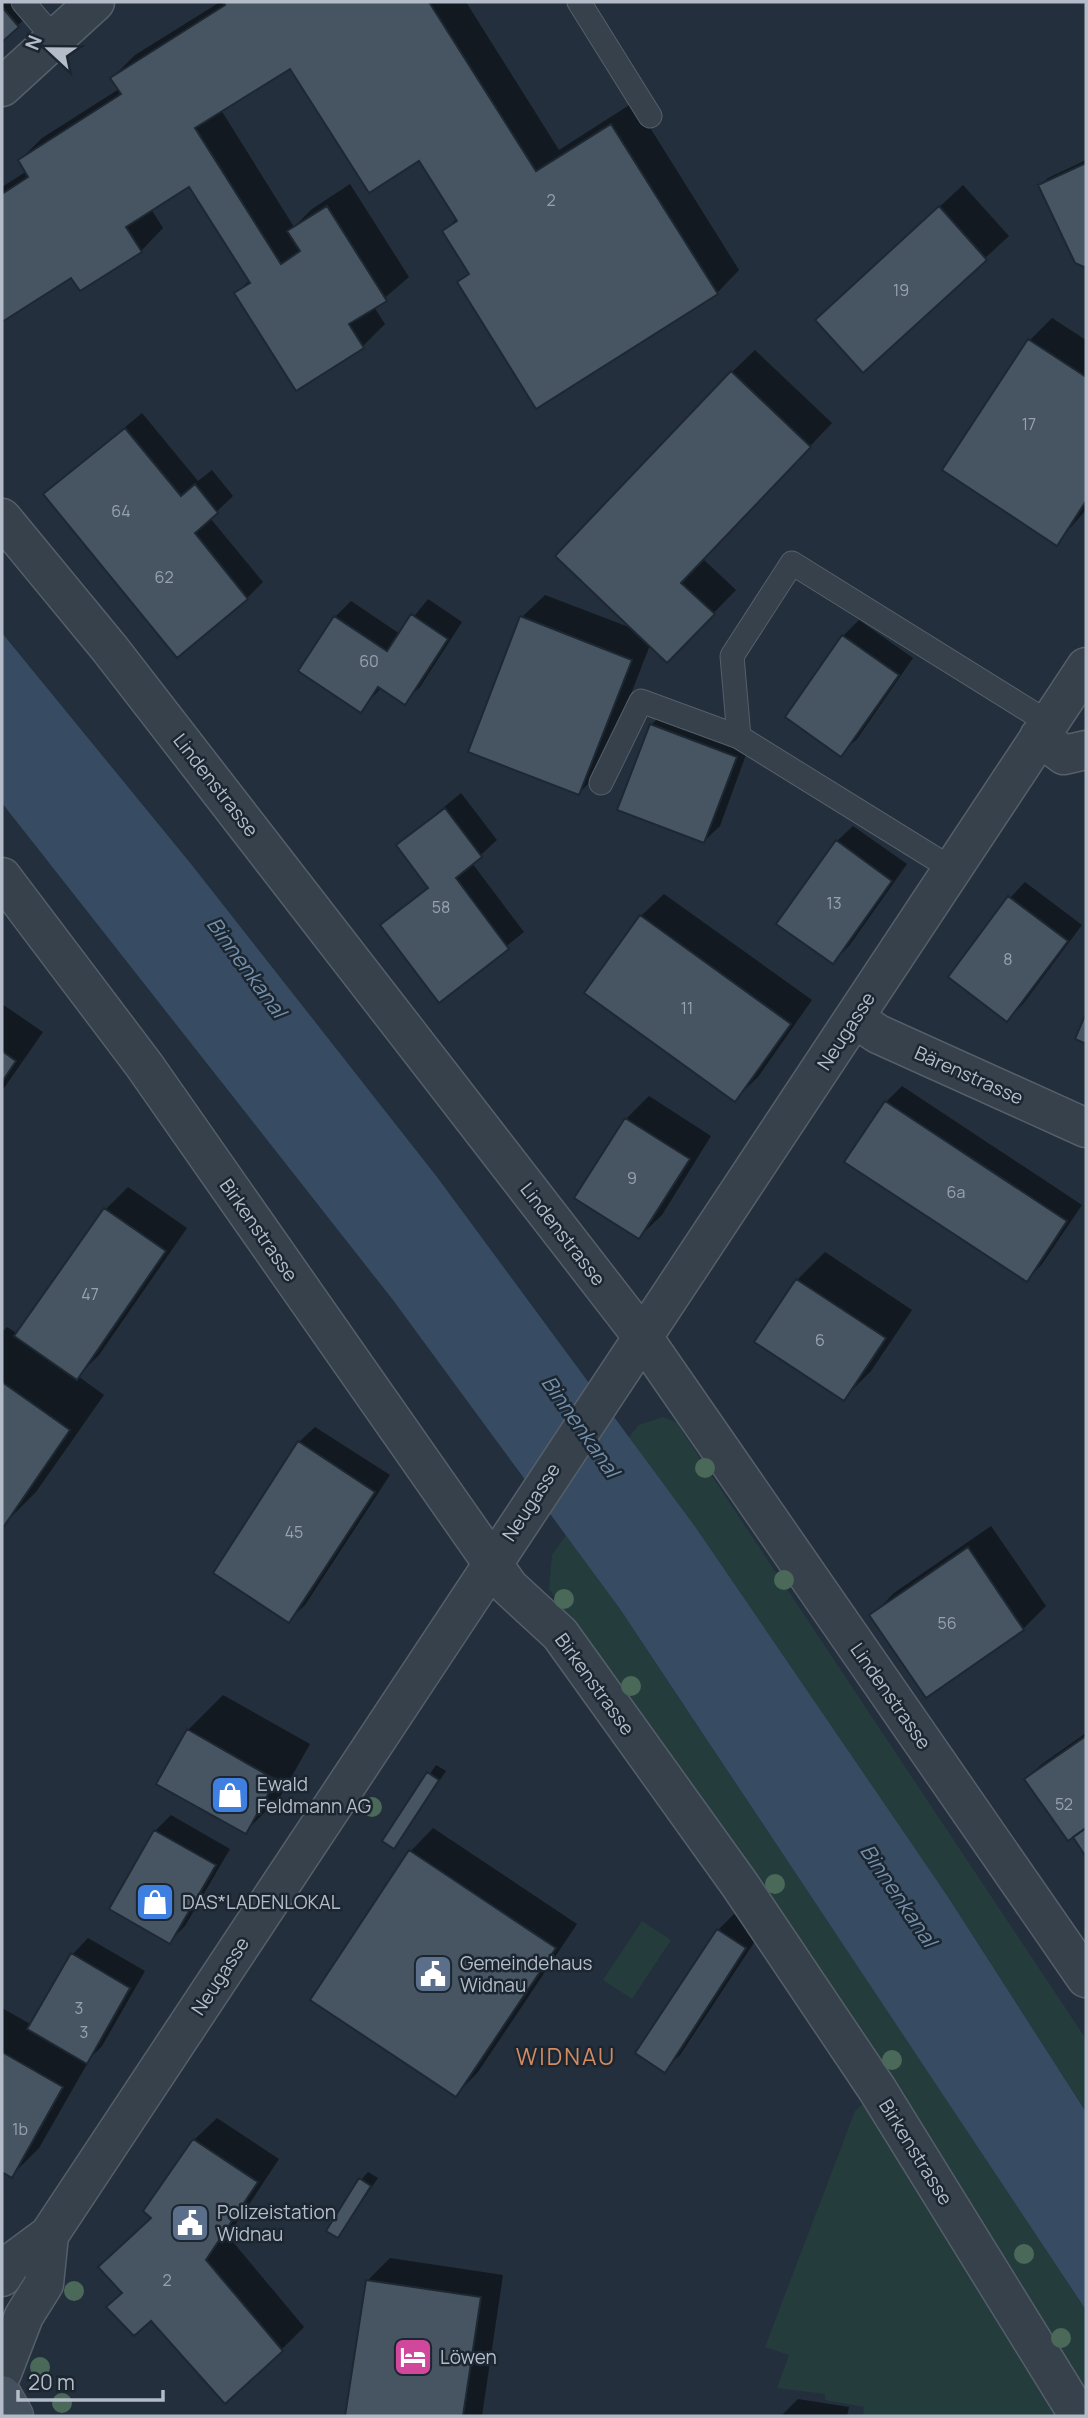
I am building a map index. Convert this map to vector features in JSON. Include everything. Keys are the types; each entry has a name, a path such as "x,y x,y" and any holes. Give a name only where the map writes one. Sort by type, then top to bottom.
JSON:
{"main road":[{"path":"2,2395 14,2416"}],"street":[{"path":"2,87 95,2"},
{"name":"Lindenstrasse","path":"2,517 110,649 632,1350 1086,1978"},
{"name":"Neugasse","path":"2,2277 11,2263 49,2235 492,1561 1086,667"},
{"path":"1044,730 1064,755 1086,750"},
{"name":"Birkenstrasse","path":"2,877 144,1065 509,1587 560,1634 740,1885 877,2089 1079,2416"},
{"name":"Bärenstrasse","path":"854,1018 878,1034 1086,1128"},
{"name":"Neugasse","path":"2,2373 24,2316 44,2284 49,2235"}],"lane":[{"path":"23,2 54,38"},
{"path":"579,2 650,116"},
{"path":"740,737 732,656 792,563 1044,730"},
{"path":"601,783 641,701 740,737 952,869"}],"green space":[{"path":"663,1417 676,1422 1086,2039 1086,2112 948,1897 629,1437 639,1425"},
{"path":"566,1535 620,1609 1086,2310 1086,2407 762,1894 549,1589 552,1555"},
{"path":"642,1921 671,1940 632,1999 603,1980"},
{"path":"863,2104 931,2204 1060,2416 863,2416 864,2407 825,2400 825,2394 777,2388 789,2355 765,2347 855,2111"}],"water":[{"name":"Binnenkanal","path":"2,633 191,864 437,1177 696,1528 948,1897 1086,2112 1086,2310 620,1609 393,1300 2,803"}],"building":[{"path":"223,2 429,2 536,171 611,124 718,294 536,409 457,282 469,274 442,231 457,221 419,161 369,193 290,69 195,128 281,264 300,251 287,231 327,206 387,301 349,324 364,348 296,391 234,293 250,283 189,187 126,227 142,252 80,291 71,278 2,322 2,194 28,177 18,160 121,94 110,78 225,5"},
{"path":"2,7 19,27 2,42"},
{"path":"1086,163 1086,268 1075,263 1038,185"},
{"path":"939,206 987,260 863,373 815,320"},
{"path":"1028,339 1086,377 1086,501 1057,546 942,470"},
{"path":"731,371 811,447 681,583 715,614 667,663 555,556"},
{"path":"125,428 181,496 195,484 218,513 195,533 248,599 177,658 43,494"},
{"path":"411,614 448,639 405,705 378,687 361,713 298,671 334,616 387,651"},
{"path":"520,616 632,660 579,795 468,752"},
{"path":"842,635 899,675 841,757 785,717"},
{"path":"650,724 737,757 704,843 617,810"},
{"path":"445,808 482,857 456,878 509,949 439,1003 380,925 428,888 396,845"},
{"path":"836,840 892,881 833,964 776,924"},
{"path":"1008,896 1068,941 1007,1022 948,977"},
{"path":"640,915 791,1024 735,1102 584,993"},
{"path":"1086,1013 1086,1044 1075,1039"},
{"path":"2,1051 16,1061 2,1082"},
{"path":"885,1101 1067,1221 1027,1282 844,1162"},
{"path":"625,1118 690,1159 639,1239 574,1198"},
{"path":"104,1208 166,1251 77,1380 14,1336"},
{"path":"796,1279 886,1338 844,1401 754,1342"},
{"path":"2,1382 70,1430 2,1529"},
{"path":"298,1441 375,1492 289,1623 213,1573"},
{"path":"968,1547 1024,1630 926,1698 869,1615"},
{"path":"187,1729 276,1780 246,1834 156,1784"},
{"path":"1086,1736 1086,1828 1068,1841 1024,1779"},
{"path":"427,1772 439,1780 394,1849 382,1841"},
{"path":"1086,1828 1086,1857 1073,1837"},
{"path":"154,1830 216,1865 170,1944 109,1909"},
{"name":"Gemeindehaus Widnau","path":"409,1850 556,1948 456,2097 310,2000"},
{"path":"717,1929 746,1948 665,2073 635,2053"},
{"path":"71,1953 130,1988 87,2064 27,2029"},
{"path":"2,2052 63,2087 12,2178 2,2172"},
{"path":"193,2139 258,2182 206,2260 283,2351 225,2404 151,2321 134,2336 106,2307 122,2293 98,2267 151,2218 143,2211"},
{"path":"359,2178 371,2186 338,2238 326,2231"},
{"name":"Löwen","path":"366,2280 481,2297 463,2416 345,2416"}],"place":[{"name":"Ewald Feldmann AG","path":"230,1795"},
{"name":"DAS*LADENLOKAL","path":"155,1902"},
{"name":"Gemeindehaus Widnau","path":"433,1974"},
{"name":"Polizeistation Widnau","path":"190,2223"},
{"name":"Löwen","path":"413,2357"}],"district":[{"name":"WIDNAU","path":"566,2056"}]}
